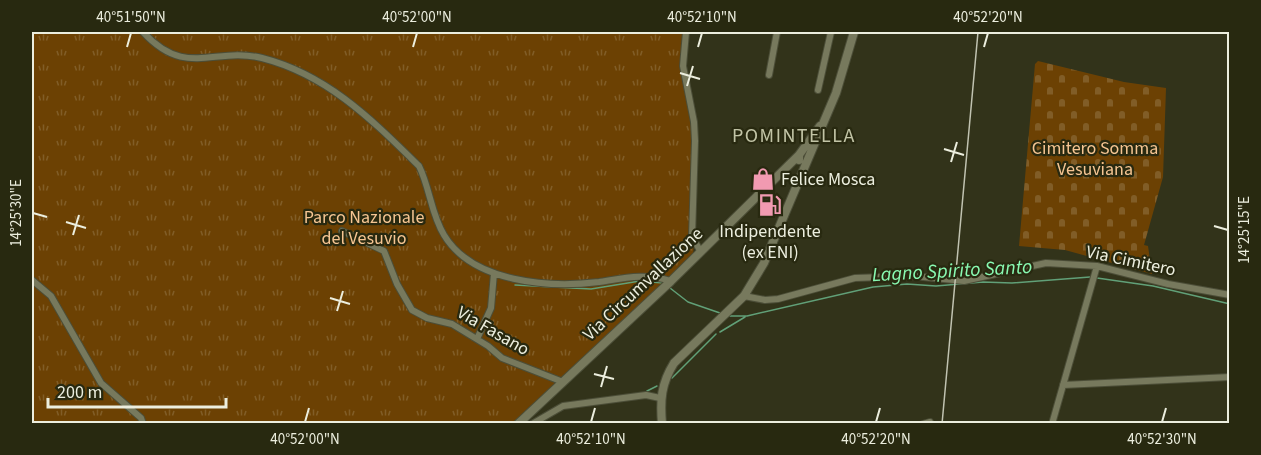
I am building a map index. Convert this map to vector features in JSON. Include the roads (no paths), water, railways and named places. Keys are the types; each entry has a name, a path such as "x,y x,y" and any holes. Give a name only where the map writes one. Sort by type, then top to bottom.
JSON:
{"main road":[{"path":"662,423 660,398 666,377 674,363 744,296 764,263 801,176 803,158 824,121 836,93 854,32"},
{"name":"Via Circumvallazione","path":"518,423 671,281 789,167 803,158"}],"street":[{"path":"143,32 152,42 173,55 191,60 261,58 303,73 336,90 354,104 419,166 426,179 434,213 450,243 469,261 494,273 560,284 642,275 671,281"},
{"path":"686,32 683,66 694,122 695,141 692,237 701,252"},
{"path":"769,75 777,32"},
{"path":"818,90 831,32"},
{"name":"Via Fasano","path":"342,231 384,251 397,284 412,310 427,318 445,321 477,339 502,358 562,382"},
{"name":"Via Cimitero","path":"744,296 765,300 778,298 855,278 913,276 964,281 1046,263 1097,266 1168,284 1230,295"},
{"path":"1052,423 1097,266"},
{"path":"477,339 491,308 494,273"},
{"path":"32,280 51,296 101,383 141,417 143,423"},
{"path":"1063,386 1230,376"},
{"path":"531,423 563,406 646,395 660,398"}],"waterway":[{"name":"Lagno Spirito Santo","path":"730,316 747,316 873,287 907,284 936,286 983,282 1012,283 1090,277"},
{"name":"Lagno Spirito Santo","path":"1097,278 1153,286 1230,304"},
{"path":"515,285 591,289 640,281 663,283"},
{"path":"670,288 688,302 720,313"},
{"path":"720,332 745,317"},
{"path":"672,378 716,334"},
{"path":"647,391 657,386"}],"railway":[{"path":"942,424 978,32"}],"place":[{"name":"Felice Mosca","path":"763,179"},
{"name":"Indipendente (ex ENI)","path":"770,205"}],"district":[{"name":"POMINTELLA","path":"794,136"}],"park label":[{"name":"Cimitero Somma Vesuviana","path":"1095,158"},
{"name":"Parco Nazionale del Vesuvio","path":"364,227"}]}
